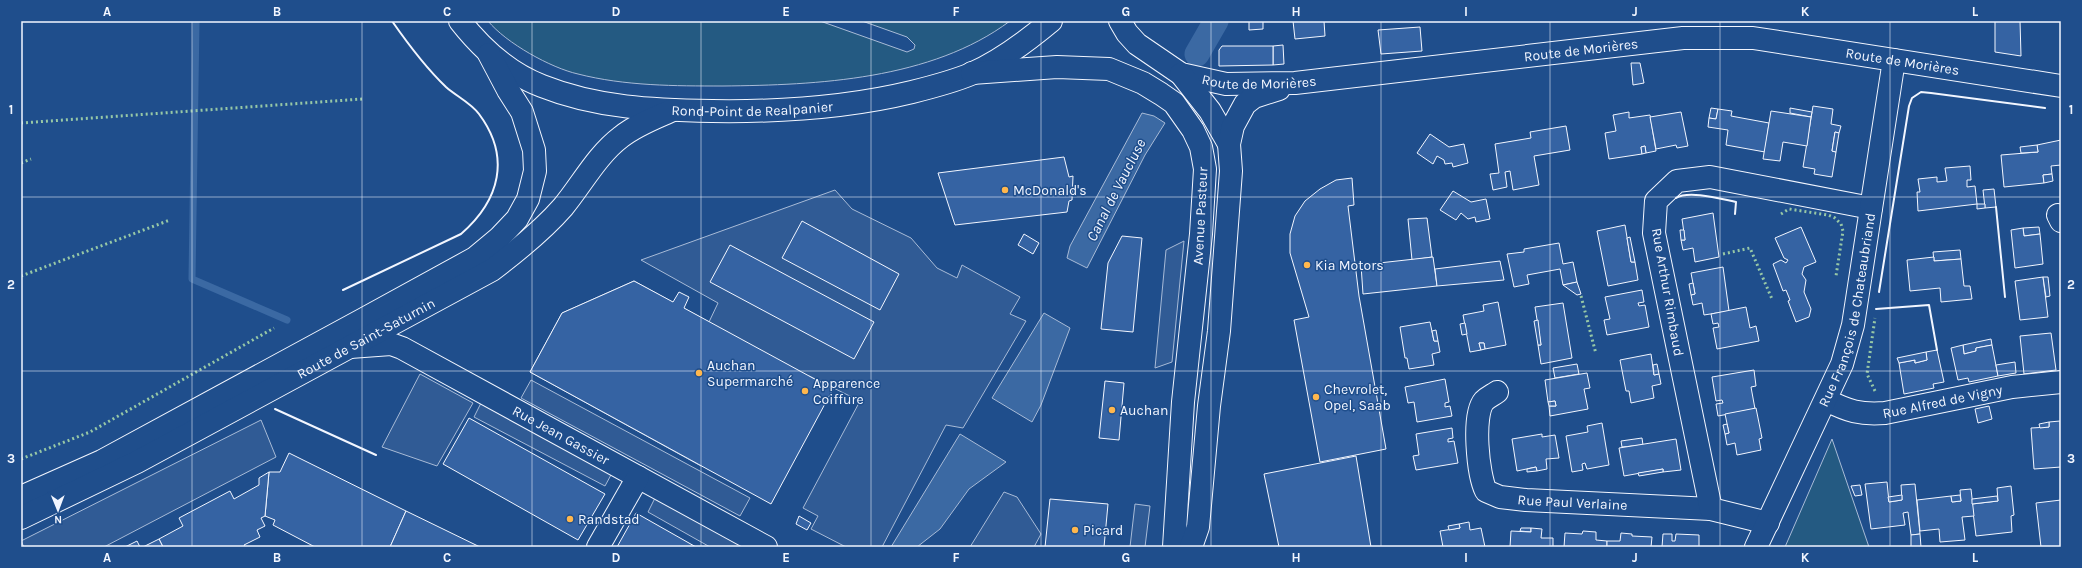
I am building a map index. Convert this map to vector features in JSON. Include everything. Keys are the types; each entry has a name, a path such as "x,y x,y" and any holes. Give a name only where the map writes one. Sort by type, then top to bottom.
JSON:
{"main road":[{"name":"Rond-Point de Realpanier","path":"460,21 489,54 514,72 541,86 556,91 613,106 673,110 749,112 844,106 882,99 934,86 972,73 1014,48 1051,21"},
{"name":"Route de Morières","path":"1120,21 1127,33 1137,44 1181,74 1226,84 1295,83 1563,51 1703,29 2061,86"},
{"name":"Route de Saint-Saturnin","path":"21,496 102,460 362,320 475,258 499,238 517,219 528,199 535,171 534,150 522,112 508,90 489,54"},
{"name":"Rue François de Chateaubriand","path":"1756,547 1842,364 1852,325 1894,60"},
{"name":"Avenue Pasteur","path":"972,73 1057,67 1109,70 1143,82 1174,103 1193,130 1200,147 1205,169 1201,234 1183,402 1174,547"},
{"name":"Avenue Pasteur","path":"1181,74 1210,111 1230,144"},
{"name":"Avenue Pasteur","path":"1191,547 1198,527 1209,406 1219,331 1231,178 1230,144 1233,126 1245,104 1254,97 1295,83"},
{"name":"Route de Saint-Saturnin","path":"21,518 138,462 492,270 516,252 562,207 603,155 621,136 642,124 673,110"},
{"name":"Rue Arthur Rimbaud","path":"1711,509 1654,233 1656,201 1677,181 1710,177 1871,208"},
{"name":"Rue Jean Gassier","path":"350,347 391,344 447,372 766,547"},
{"name":"Rue Alfred de Vigny","path":"1826,400 1852,412 1867,414 1885,413 2012,387 2061,382"},
{"name":"Rue Paul Verlaine","path":"1497,392 1484,401 1477,424 1482,482 1486,491 1500,497 1526,500 1711,509 1768,523"},
{"path":"598,547 638,476"}],"shaded area":[{"path":"488,21 820,21 907,52 914,49 915,45 907,37 862,21 1010,21 979,41 945,56 909,67 834,81 796,84 723,86 632,83 596,78 567,71 530,54 517,46"},
{"path":"835,190 852,209 911,238 937,268 957,278 962,265 1020,297 1010,314 1026,321 963,428 946,425 882,547 846,547 811,529 818,516 803,508 860,401 809,376 701,466 530,372 562,313 634,281 709,322 718,303 641,260"},
{"path":"1184,241 1172,362 1155,368 1166,250"},
{"path":"420,374 473,403 437,466 382,447"},
{"path":"531,380 750,498 740,516 521,398"},
{"path":"481,403 612,473 605,486 474,417"},
{"path":"261,420 276,457 104,547 24,547 21,541"},
{"path":"1832,439 1869,547 1785,547"},
{"path":"1004,492 1017,497 1041,534 1034,547 970,547"},
{"path":"656,496 747,547 710,547 648,512"},
{"path":"1135,504 1150,506 1145,547 1130,547"}],"water":[{"path":"1142,113 1154,116 1165,123 1145,155 1087,268 1067,258 1070,246"},
{"path":"1044,313 1070,328 1041,405 1032,422 992,398"},
{"path":"960,434 1006,462 969,489 940,529 917,547 891,547"}],"building":[{"path":"1249,21 1263,21 1263,29 1249,30"},
{"path":"1293,21 1324,21 1325,36 1295,39"},
{"path":"1995,21 2020,21 2021,56 1995,52"},
{"path":"1420,27 1422,51 1381,54 1378,30"},
{"path":"1283,45 1284,64 1273,65 1273,46"},
{"path":"1222,46 1273,46 1273,65 1219,66 1219,50"},
{"path":"1631,63 1640,63 1644,83 1633,85"},
{"path":"1813,106 1833,109 1831,124 1841,126 1839,133 1835,132 1832,151 1836,152 1832,177 1814,174 1815,169 1803,167"},
{"path":"1711,108 1718,109 1716,119 1709,118"},
{"path":"1790,108 1812,112 1811,117 1790,113"},
{"path":"1718,109 1732,111 1731,116 1769,123 1765,152 1726,145 1728,130 1708,127 1709,118 1716,119"},
{"path":"1771,111 1811,117 1807,146 1783,142 1780,161 1763,159"},
{"path":"1629,112 1629,118 1650,115 1656,151 1646,153 1645,146 1641,147 1642,154 1609,159 1605,133 1616,131 1613,115"},
{"path":"1681,112 1688,146 1677,148 1676,145 1656,149 1650,117"},
{"path":"1566,126 1570,150 1534,156 1539,185 1513,190 1510,171 1505,172 1507,187 1493,190 1490,174 1499,173 1495,144 1531,138 1530,132"},
{"path":"1835,132 1839,133 1836,152 1832,151"},
{"path":"1430,134 1449,147 1464,144 1468,163 1453,167 1452,163 1445,164 1444,160 1437,156 1433,164 1417,153"},
{"path":"2061,140 2061,165 2051,166 2052,174 2043,175 2044,183 2004,187 2001,155 2038,152 2037,145"},
{"path":"2037,145 2038,152 2021,153 2020,147"},
{"path":"1645,146 1646,153 1642,154 1641,147"},
{"path":"1064,157 1069,177 1073,176 1072,200 1069,201 1067,212 955,225 938,173"},
{"path":"1970,166 1971,180 1967,180 1967,187 1975,186 1977,204 1918,211 1917,192 1920,192 1918,179 1937,177 1937,182 1947,181 1945,168"},
{"path":"2052,174 2053,181 2044,183 2043,175"},
{"path":"1352,178 1354,205 1348,206 1359,296 1386,449 1320,462 1294,320 1309,317 1290,253 1290,234 1295,216 1305,201 1320,189 1336,180"},
{"path":"1994,189 1996,207 1985,208 1983,190"},
{"path":"1453,191 1471,202 1486,199 1490,219 1476,222 1475,217 1468,219 1461,213 1456,220 1440,210"},
{"path":"1977,204 1985,204 1985,208 1977,209"},
{"path":"1713,213 1719,257 1695,262 1693,248 1683,250 1681,240 1685,240 1682,219"},
{"path":"1427,218 1432,257 1412,260 1408,219"},
{"path":"802,221 899,274 880,310 782,258"},
{"path":"1625,225 1631,262 1635,262 1638,280 1608,286 1597,231"},
{"path":"1801,227 1816,262 1804,267 1802,274 1806,280 1804,292 1811,309 1809,317 1796,322 1788,301 1790,300 1786,290 1783,291 1773,264 1781,260 1786,263 1788,260 1784,258 1775,238"},
{"path":"2039,227 2040,234 2024,236 2023,228"},
{"path":"2023,228 2024,236 2040,234 2043,264 2015,268 2011,230"},
{"path":"1680,230 1684,230 1685,240 1681,240"},
{"path":"1024,234 1039,243 1033,254 1018,245"},
{"path":"1122,236 1142,238 1133,332 1101,329 1108,263"},
{"path":"1630,237 1635,262 1631,262 1627,238"},
{"path":"1559,243 1563,264 1573,262 1577,282 1563,285 1560,269 1527,275 1529,284 1514,287 1507,254 1524,252 1524,249"},
{"path":"730,245 874,322 854,359 710,282"},
{"path":"1960,250 1961,259 1934,261 1933,252"},
{"path":"1433,257 1437,286 1363,294 1361,265"},
{"path":"1934,257 1934,261 1961,259 1964,286 1970,286 1972,299 1941,302 1940,288 1910,291 1907,260"},
{"path":"1500,261 1504,280 1437,286 1435,269"},
{"path":"1723,267 1729,311 1704,315 1702,303 1693,305 1691,295 1695,294 1691,273"},
{"path":"2043,277 2048,317 2020,320 2015,281"},
{"path":"2043,277 2048,277 2050,296 2046,297"},
{"path":"634,281 673,302 679,292 689,297 684,308 833,389 771,504 530,372 562,313"},
{"path":"1577,282 1581,294 1577,295 1563,285"},
{"path":"1693,283 1695,294 1691,295 1689,284"},
{"path":"1642,290 1644,302 1638,303 1639,306 1645,305 1649,327 1607,335 1604,320 1610,319 1605,297"},
{"path":"1498,302 1506,345 1485,349 1484,343 1479,343 1481,350 1470,352 1463,315 1484,311 1483,305"},
{"path":"1563,303 1572,358 1541,364 1538,345 1541,345 1535,307"},
{"path":"1746,307 1750,328 1756,326 1759,341 1717,349 1713,328 1719,327 1718,323 1713,324 1711,314"},
{"path":"1538,320 1541,345 1538,345 1534,321"},
{"path":"1430,322 1434,341 1438,341 1440,352 1432,354 1434,365 1409,369 1407,358 1405,358 1400,327"},
{"path":"1465,323 1467,334 1462,335 1460,324"},
{"path":"1436,330 1438,341 1434,341 1432,331"},
{"path":"2051,333 2056,370 2024,374 2020,336"},
{"path":"1991,339 1992,345 1976,348 1976,351 1964,354 1963,345"},
{"path":"1479,343 1484,343 1485,349 1481,350"},
{"path":"1963,345 1964,354 1976,351 1976,348 1992,345 1998,376 1969,382 1968,378 1958,380 1951,348"},
{"path":"1937,350 1944,382 1933,384 1934,388 1904,394 1899,363 1915,360 1915,363 1927,360 1926,352"},
{"path":"1926,352 1927,360 1915,363 1915,360 1899,363 1897,358"},
{"path":"1651,354 1654,375 1659,374 1661,384 1652,386 1654,398 1631,403 1629,391 1626,391 1620,360"},
{"path":"2015,362 2016,373 1998,376 1996,365"},
{"path":"1577,364 1579,374 1555,378 1553,368"},
{"path":"1657,364 1659,374 1654,375 1653,365"},
{"path":"1754,370 1756,386 1751,387 1755,409 1718,416 1716,404 1723,403 1722,400 1716,401 1712,377"},
{"path":"1587,373 1590,388 1584,389 1588,409 1550,416 1549,406 1556,406 1555,401 1548,402 1545,380"},
{"path":"1445,379 1449,402 1445,403 1445,407 1450,406 1452,416 1417,422 1414,402 1408,403 1405,387"},
{"name":"Auchan","path":"1105,381 1124,383 1119,440 1099,438"},
{"path":"1555,401 1556,406 1549,406 1548,402"},
{"path":"1989,406 1992,419 1978,423 1975,409"},
{"path":"1756,408 1762,438 1759,439 1761,450 1737,455 1735,443 1727,445 1725,434 1729,433 1725,414"},
{"path":"469,418 605,494 578,540 443,464"},
{"path":"2060,421 2061,467 2034,469 2031,428 2049,427 2049,422"},
{"path":"2049,422 2049,427 2040,428 2039,424"},
{"path":"1602,423 1609,465 1587,469 1585,463 1582,464 1583,470 1572,472 1566,436 1588,432 1587,426"},
{"path":"1727,424 1729,433 1725,434 1723,425"},
{"path":"1452,428 1453,438 1448,439 1448,442 1454,441 1458,463 1416,470 1413,456 1419,455 1416,434"},
{"path":"1542,434 1542,437 1555,435 1559,458 1546,459 1547,469 1537,471 1536,467 1517,471 1512,439"},
{"path":"1642,438 1643,445 1622,447 1621,441"},
{"path":"1676,439 1681,470 1663,472 1663,469 1624,476 1619,448"},
{"path":"289,453 406,511 390,547 315,547 273,525 275,520 265,516 269,472 280,472"},
{"path":"1356,456 1371,547 1279,547 1264,474"},
{"path":"1536,467 1537,471 1527,472 1527,469"},
{"path":"1663,469 1663,472 1639,476 1638,473"},
{"path":"269,472 265,516 261,518 265,526 257,530 260,537 244,545 245,547 163,547 159,539 183,526 179,518 230,491 234,499 259,485 259,478"},
{"path":"1887,482 1889,502 1902,500 1901,485 1915,484 1920,534 1911,535 1908,512 1903,513 1905,525 1871,529 1865,484"},
{"path":"1860,485 1862,495 1855,496 1851,486"},
{"path":"2011,486 2014,515 2011,516 2012,532 1976,536 1972,504 1998,501 1997,488"},
{"path":"1971,489 1974,516 1962,517 1965,540 1940,542 1939,529 1920,531 1917,500 1951,496 1952,502 1961,501 1960,490"},
{"path":"1902,495 1902,500 1889,502 1888,497"},
{"path":"1960,495 1961,501 1952,502 1951,496"},
{"path":"1997,496 1998,501 1972,504 1972,499"},
{"path":"1050,499 1108,504 1104,547 1045,547"},
{"path":"2061,500 2061,547 2041,547 2036,503"},
{"path":"406,511 480,547 390,547"},
{"path":"636,513 696,547 617,547"},
{"path":"799,516 811,523 807,530 796,524"},
{"path":"1469,522 1470,530 1481,528 1485,547 1443,547 1440,531 1460,528 1459,524"},
{"path":"1459,524 1460,528 1449,530 1448,526"},
{"path":"1521,528 1531,528 1531,532 1520,531"},
{"path":"1531,528 1542,529 1541,538 1553,538 1553,547 1510,547 1511,531 1531,532"},
{"path":"1583,531 1596,532 1596,540 1607,541 1607,547 1564,547 1565,533 1582,534"},
{"path":"1621,533 1632,534 1632,536 1652,537 1651,547 1607,547 1607,541 1620,541"},
{"path":"1663,534 1672,534 1672,541 1675,541 1676,534 1699,535 1699,547 1662,547"},
{"path":"1920,534 1921,547 1911,547 1911,535"},
{"path":"159,539 163,547 143,547"},
{"path":"137,541 140,547 125,547"}],"waterway":[{"path":"196,21 192,279 287,320"},
{"name":"Canal de Vaucluse","path":"1197,54 1216,21"}],"hedge":[{"path":"21,123 362,99"},
{"path":"21,163 31,159"},
{"path":"1781,214 1789,209 1828,215 1835,218 1841,224 1843,231 1836,276"},
{"path":"21,276 170,220"},
{"path":"1723,254 1750,248 1772,299"},
{"path":"1581,296 1596,354"},
{"path":"1875,318 1867,374 1875,391"},
{"path":"21,459 90,432 274,328"}],"wall":[{"path":"343,290 461,234 485,207 497,177 498,162 495,146 489,130 479,114 472,106 446,87 438,79 417,55 392,21"},
{"path":"1879,292 1909,106 1912,98 1921,92 2045,108"},
{"path":"1676,198 1697,195 1736,202 1735,214"},
{"path":"1996,207 2005,297"},
{"path":"1876,309 1929,305 1937,350"},
{"path":"275,409 376,455"}],"place":[{"name":"McDonald's","path":"1005,190"},
{"name":"Kia Motors","path":"1307,265"},
{"name":"Auchan Supermarché","path":"699,373"},
{"name":"Apparence Coiffure","path":"805,391"},
{"name":"Chevrolet, Opel, Saab","path":"1316,397"},
{"name":"Auchan","path":"1112,410"},
{"name":"Randstad","path":"570,519"},
{"name":"Picard","path":"1075,530"}]}
